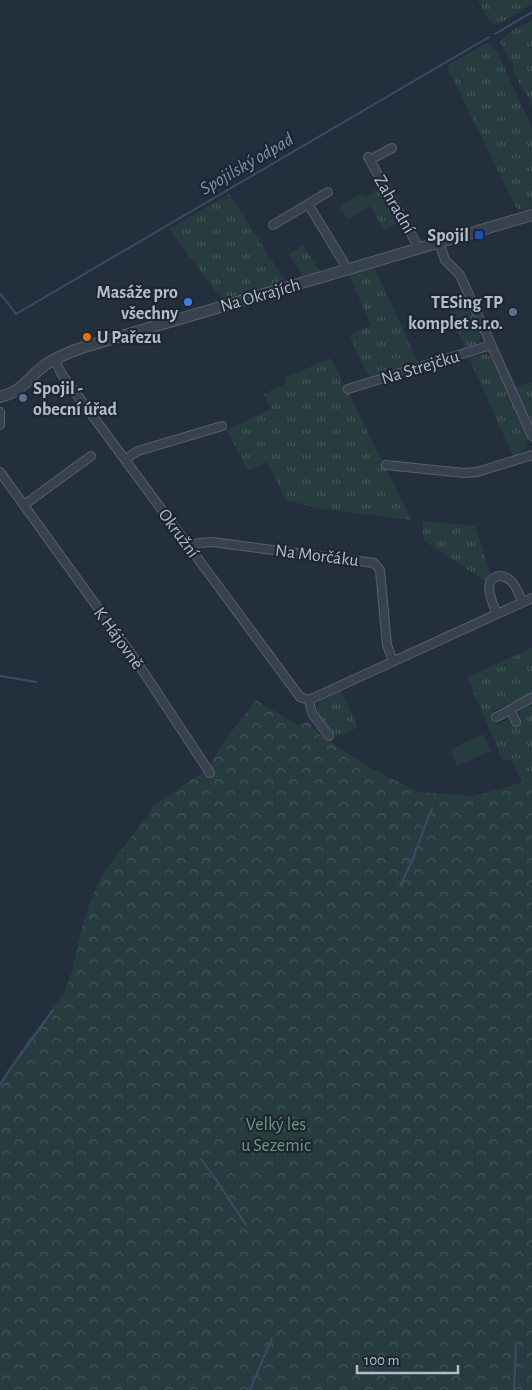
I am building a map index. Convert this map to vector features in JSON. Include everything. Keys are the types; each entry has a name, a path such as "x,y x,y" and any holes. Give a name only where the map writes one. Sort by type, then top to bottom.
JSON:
{"street":[{"name":"Zahradní","path":"392,148 369,159 419,248"},
{"path":"273,224 328,192"},
{"path":"308,204 344,263 346,270"},
{"name":"Na Okrajích","path":"0,397 18,390 44,366 89,346 532,215"},
{"path":"439,242 446,260 460,275 532,436"},
{"name":"Na Strejčku","path":"348,389 491,345"},
{"name":"Okružní","path":"55,360 61,373 300,697 309,700 312,713 329,736"},
{"path":"0,412 0,425"},
{"path":"125,459 138,450 222,426"},
{"path":"386,465 464,474 477,472 532,455"},
{"path":"24,505 91,456"},
{"name":"K Hájovně","path":"0,472 137,662 210,774"},
{"name":"Na Morčáku","path":"189,547 199,543 212,542 374,563 380,570 387,645 393,662"},
{"path":"497,614 489,588 490,583 496,577 503,576 511,580 523,602"},
{"path":"309,700 532,598"},
{"path":"496,717 511,711 521,703 532,698"},
{"path":"511,711 516,722"}],"green space":[{"path":"478,0 532,0 532,4 502,22 491,25"},
{"path":"532,20 532,110 531,102 518,81 513,63 508,59 500,41 513,30"},
{"path":"486,43 491,44 497,52 532,128 532,207 520,210 516,207 447,67"},
{"path":"381,188 400,221 384,230 365,197"},
{"path":"362,193 370,206 348,219 340,206"},
{"path":"229,194 286,282 223,301 169,229"},
{"path":"303,245 320,272 304,277 289,254"},
{"path":"374,267 418,362 369,377 349,336 371,325 349,275"},
{"path":"464,297 481,337 476,344 465,348 447,305"},
{"path":"485,354 492,360 527,437 527,445 524,450 513,456 469,358"},
{"path":"331,358 411,520 318,508 286,500 267,462 248,471 227,430 271,409 264,394 287,383 285,378"},
{"path":"532,382 532,423 516,387"},
{"path":"422,521 475,526 491,575 485,581 424,541"},
{"path":"532,648 532,693 491,712 497,725 508,720 511,726 521,721 519,711 532,704 532,784 524,787 511,759 503,761 467,677"},
{"path":"341,690 358,727 336,737 318,713 317,706 322,699"},
{"name":"Velký les u Sezemic","path":"256,700 297,725 308,721 322,737 372,769 419,792 474,796 532,780 532,1390 0,1390 0,1082 19,1053 64,993 71,974 85,916 104,872 154,805 206,770 226,739"},
{"path":"484,734 491,751 457,766 450,749"}],"waterway":[{"name":"Spojilský odpad","path":"495,34 532,12"},
{"name":"Spojilský odpad","path":"0,293 16,314 489,37"},
{"path":"0,676 36,682"},
{"path":"400,886 412,861 432,808"},
{"path":"0,1085 53,1010"},
{"path":"201,1159 246,1225"},
{"path":"250,1390 272,1338"},
{"path":"514,1390 516,1348"}],"place":[{"name":"Spojil","path":"479,235"},
{"name":"Masáže pro všechny","path":"188,302"},
{"name":"TESing TP komplet s.r.o.","path":"513,312"},
{"name":"U Pařezu","path":"87,337"},
{"name":"Spojil - obecní úřad","path":"23,398"}]}
